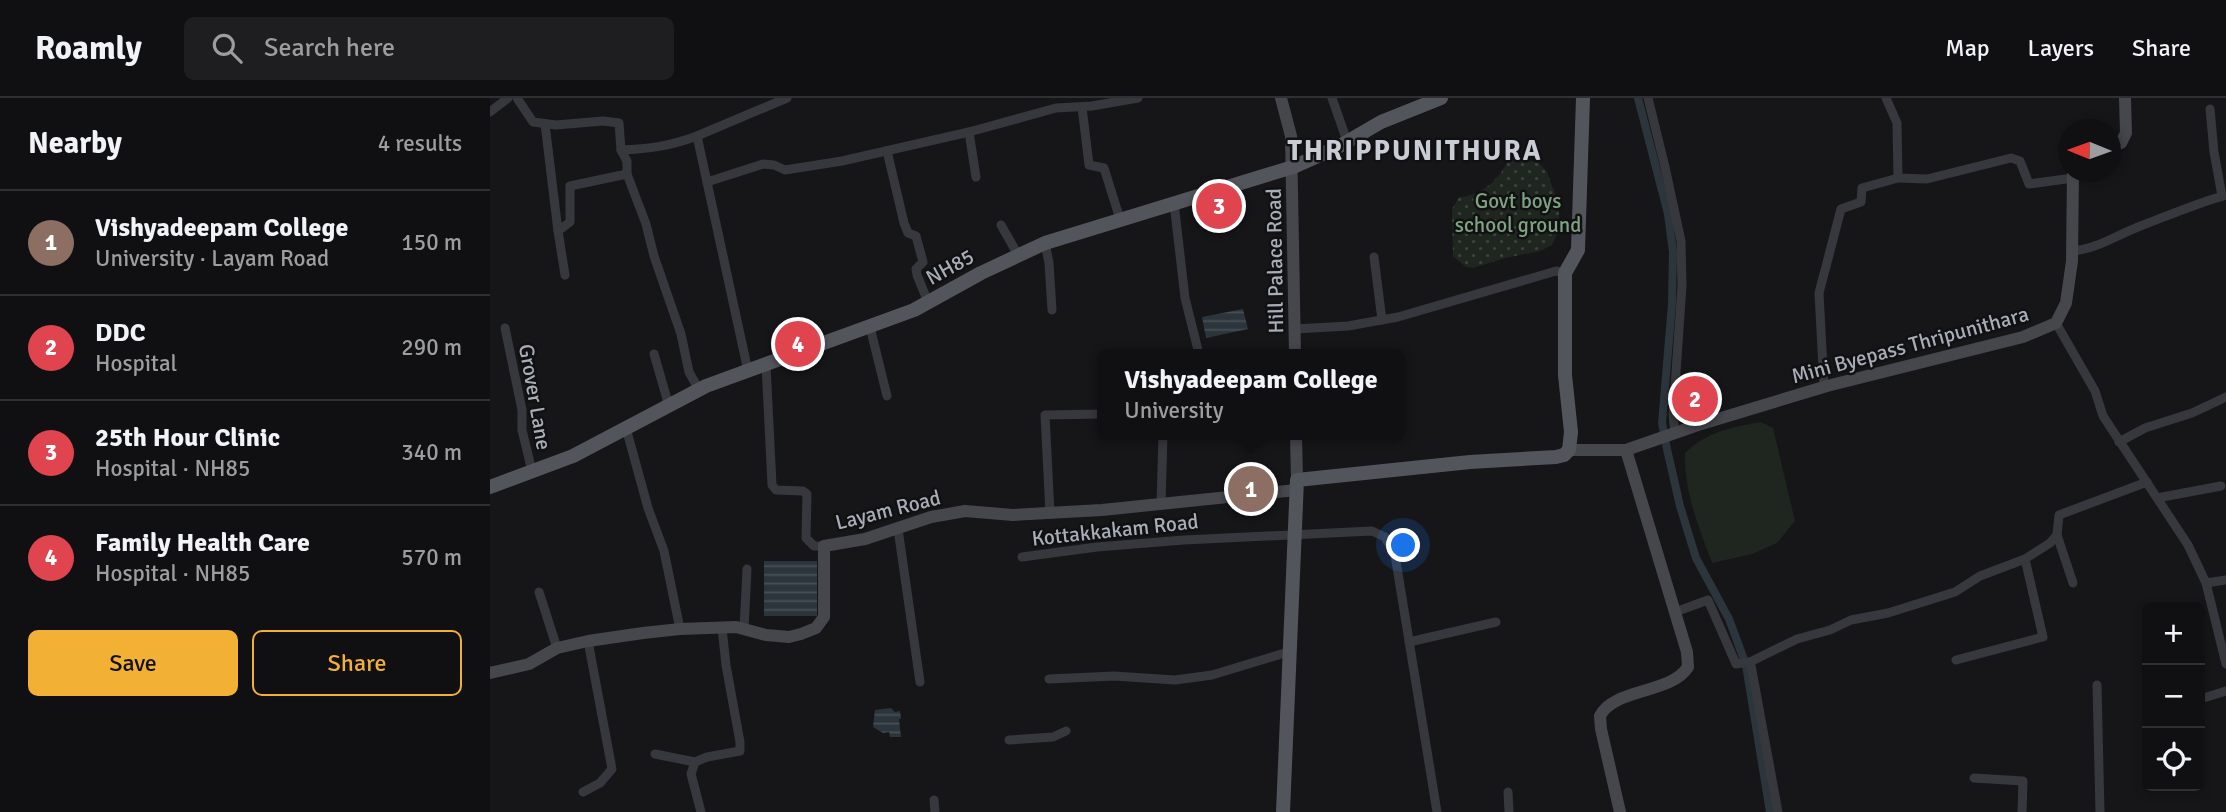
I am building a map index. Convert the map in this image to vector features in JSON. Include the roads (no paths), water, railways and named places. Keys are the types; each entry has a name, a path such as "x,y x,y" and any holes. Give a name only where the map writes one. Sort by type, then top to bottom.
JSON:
{"main road":[{"path":"1281,98 1291,136 1293,167"},
{"name":"NH85","path":"490,487 573,456 699,390 914,310 981,272 1045,243 1293,167 1347,142 1381,122 1441,98"},
{"path":"1296,485 1471,462 1556,457 1569,450 1571,432 1565,375 1565,273 1578,250 1583,98"},
{"path":"2121,143 2126,133 2124,98"},
{"name":"Hill Palace Road","path":"1293,167 1295,349"},
{"name":"Mini Byepass Thripunithara","path":"1569,450 1626,450 1824,387 2023,337 2056,323 2066,303 2072,251 2073,182"},
{"path":"1283,812 1296,440"},
{"path":"1620,812 1601,729 1602,711 1677,678 1688,667 1687,652 1626,450"},
{"name":"Layam Road","path":"490,673 529,664 557,649 588,641 680,629 736,627 766,635 789,637 816,628 824,617 824,546 865,539 931,517 965,511 1013,515 1161,504 1296,485"}],"street":[{"path":"490,112 508,98"},
{"path":"517,98 533,122 556,125 603,121 619,123 621,150 627,161 626,174 646,225 681,334 689,373 699,390"},
{"path":"750,98 752,111"},
{"path":"621,150 675,145 787,98"},
{"path":"707,181 763,164 785,170 842,162 1056,108 1082,107 1139,98"},
{"path":"1332,98 1347,142"},
{"path":"1648,98 1681,241 1682,286 1674,433"},
{"path":"1886,98 1897,123 1898,178"},
{"path":"1082,107 1089,165 1104,168 1120,219"},
{"path":"2072,251 2087,250 2224,195 2214,152 2210,109"},
{"path":"545,124 565,275"},
{"path":"969,132 976,177"},
{"path":"697,136 748,371"},
{"path":"887,151 904,223 908,233 916,236 920,249 923,262 916,269 916,275 928,302"},
{"path":"1824,387 1819,293 1841,209 1861,202 1862,188 1898,178 1927,179 2011,158 2020,161 2029,184 2058,178"},
{"path":"558,231 570,222 570,186 626,174"},
{"path":"1174,203 1185,299 1198,349"},
{"path":"1001,225 1018,255"},
{"path":"1045,243 1052,310"},
{"path":"1374,257 1382,320"},
{"path":"1295,329 1348,326 1398,317 1556,271 1565,273"},
{"path":"2056,323 2095,391 2103,416 2188,545 2206,583 2226,664"},
{"path":"870,327 887,396"},
{"name":"Grover Lane","path":"505,328 522,410 522,430 532,471"},
{"path":"654,354 669,406"},
{"path":"766,365 772,485 776,490 803,491 807,494 806,538 814,546 824,546"},
{"path":"2119,442 2145,428 2192,413 2226,397"},
{"path":"1049,513 1045,415 1097,415"},
{"path":"626,428 648,508 664,551 680,629"},
{"path":"1161,504 1163,440"},
{"path":"2073,583 2057,535 2059,515 2147,482"},
{"path":"2157,498 2221,486"},
{"path":"898,529 920,681"},
{"name":"Kottakkakam Road","path":"1022,557 1097,547 1294,533 1372,531 1385,537 1395,555 1437,812"},
{"path":"1675,612 1707,600 1736,664 1746,662 1797,639 1830,630 1851,620 1888,613 1943,597 1993,570 2025,559 2057,535"},
{"path":"1956,660 2043,637 2025,559"},
{"path":"744,629 747,569"},
{"path":"2206,583 2226,580"},
{"path":"539,592 557,649"},
{"path":"1409,642 1496,622"},
{"path":"654,754 695,762 740,751 722,628"},
{"path":"583,792 600,783 612,769 588,641"},
{"path":"1049,679 1114,676 1175,680 1212,675 1289,652"},
{"path":"1746,662 1777,812"},
{"path":"2097,685 2101,812"},
{"path":"2205,697 2226,691"},
{"path":"1009,740 1053,737 1066,731"},
{"path":"695,762 691,775 701,812"},
{"path":"1974,778 2023,781 2022,812"},
{"path":"1508,792 1509,812"},
{"path":"934,800 935,812"}],"waterway":[{"path":"1638,98 1668,214 1673,252 1672,304 1662,423 1680,506 1696,558 1729,619 1746,665 1770,812"}],"place":[{"name":"25th Hour Clinic","path":"1219,206"},
{"name":"Family Health Care","path":"798,344"},
{"name":"DDC","path":"1695,399"},
{"name":"Vishyadeepam College","path":"1251,489"}],"district":[{"name":"THRIPPUNITHURA","path":"1415,151"}],"park label":[{"name":"Govt boys school ground","path":"1518,213"}]}
